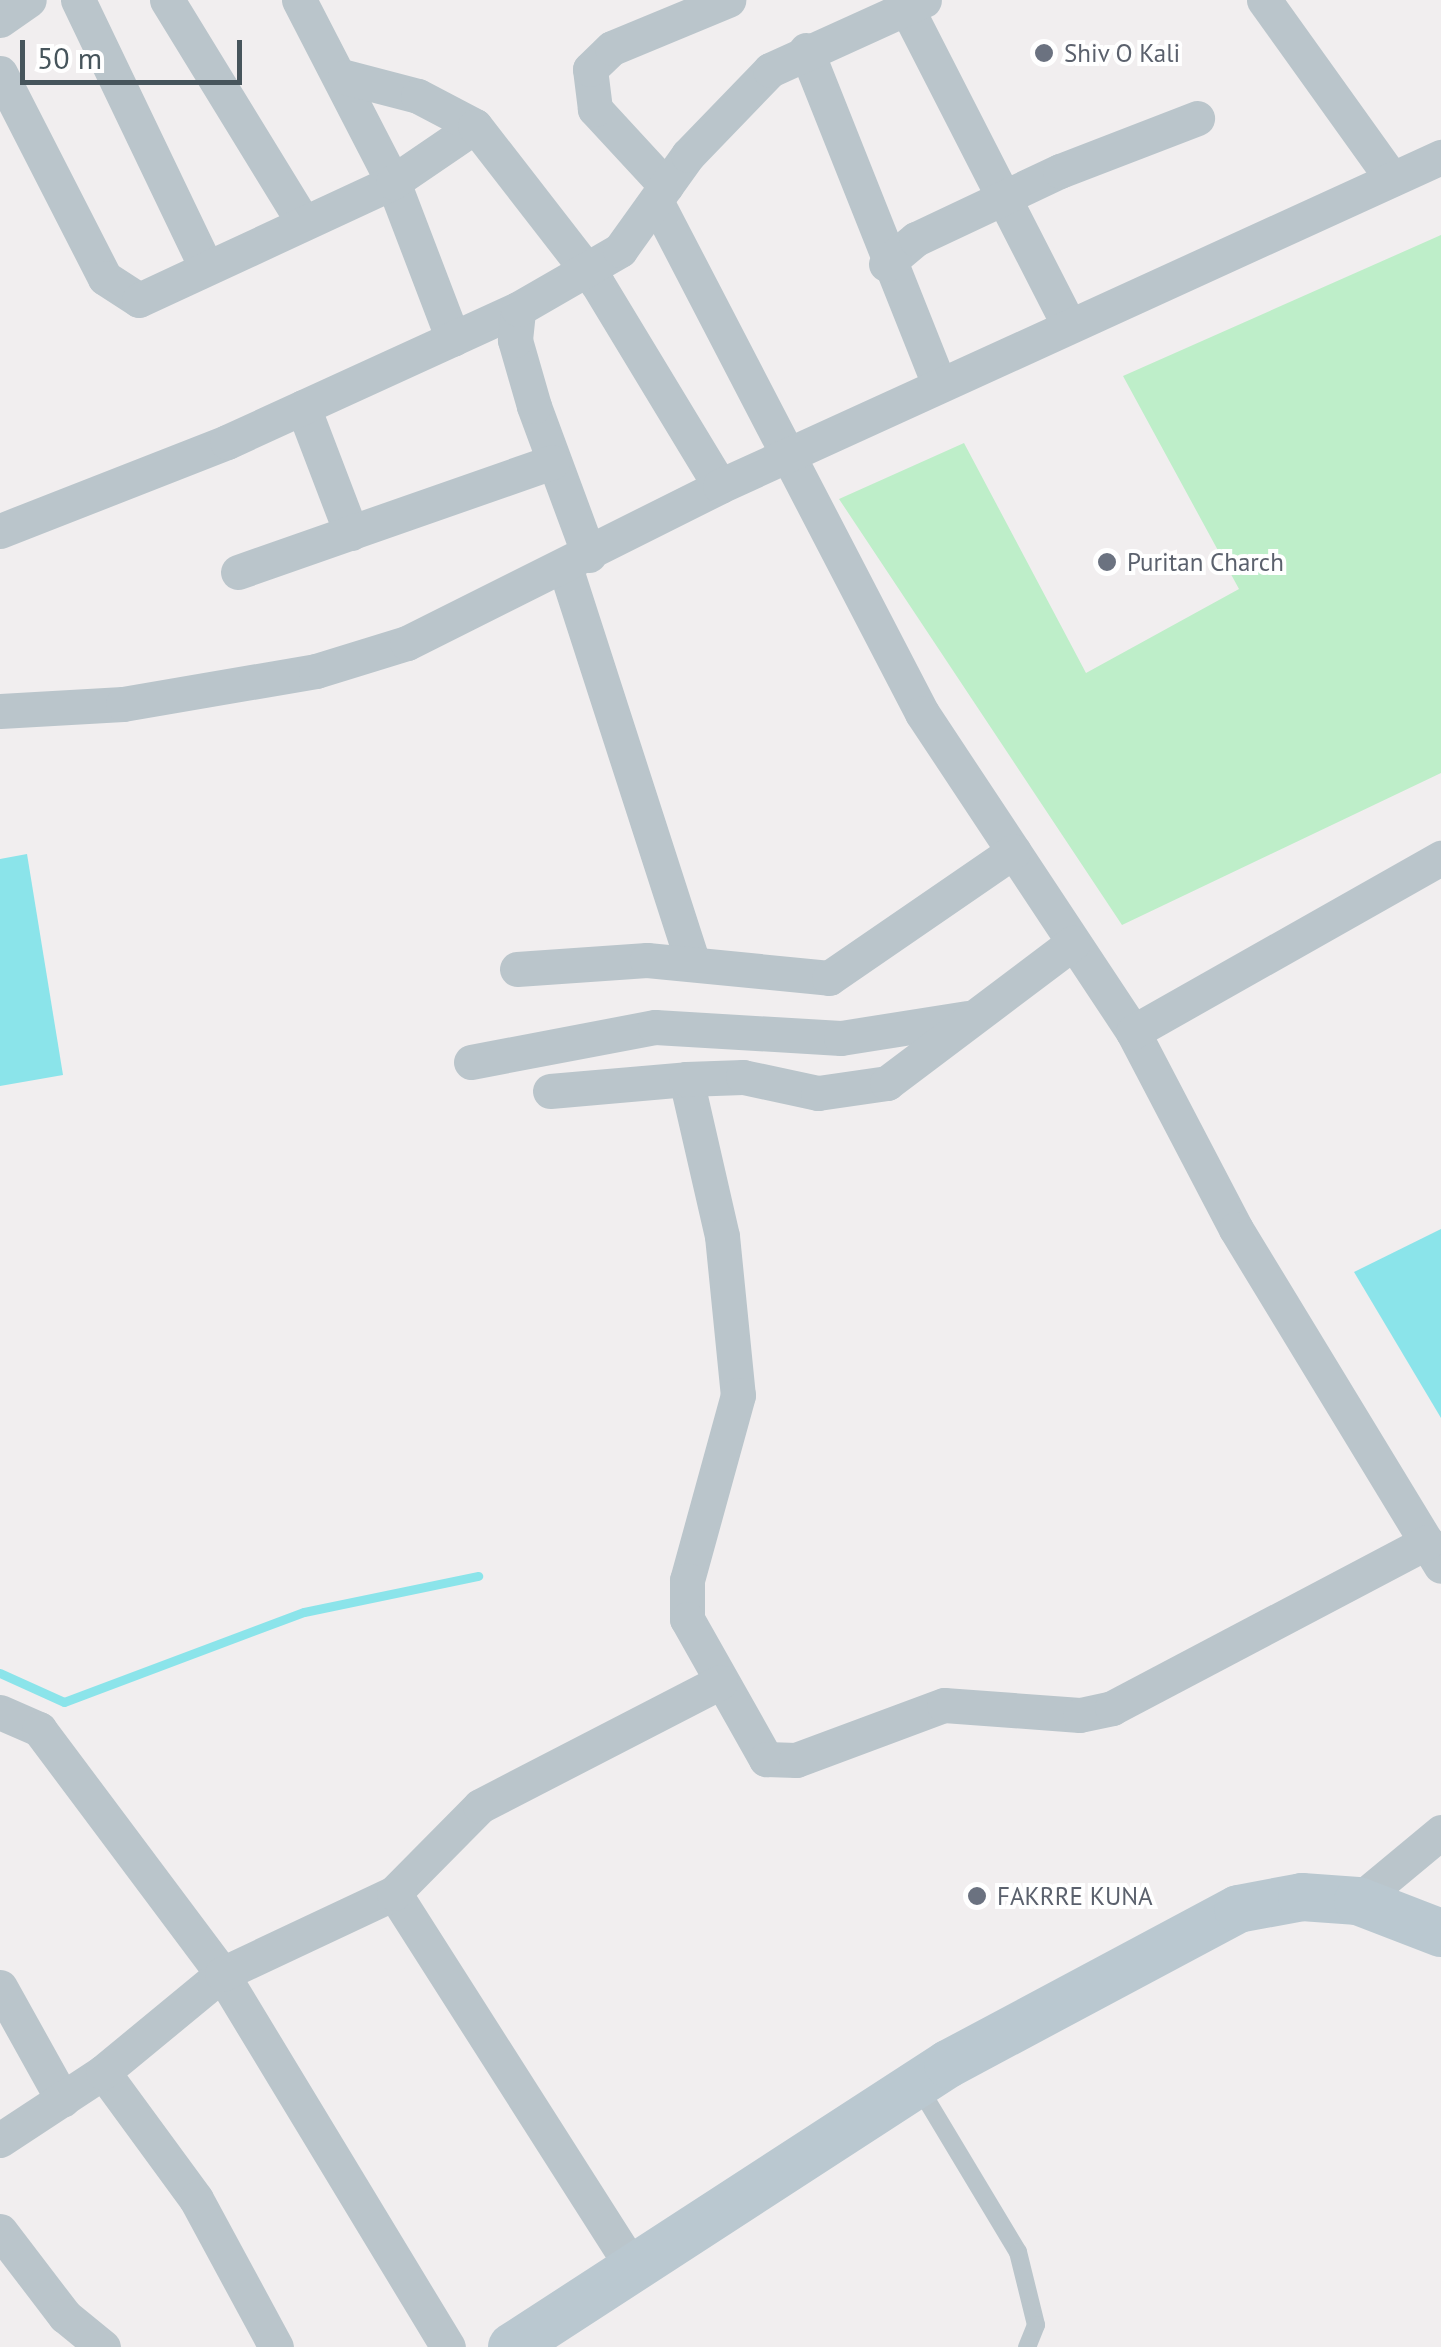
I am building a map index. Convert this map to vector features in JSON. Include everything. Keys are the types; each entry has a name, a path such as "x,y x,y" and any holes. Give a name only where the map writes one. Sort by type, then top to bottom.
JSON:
{"main road":[{"path":"512,2347 917,2084 1238,1909 1302,1896 1358,1902 1441,1933"}],"street":[{"path":"0,20 29,0"},
{"path":"78,0 206,266"},
{"path":"166,0 301,219"},
{"path":"686,1078 722,1236 738,1395 686,1599 720,1682 755,1745 780,1763 944,1705 1080,1715 1142,1696 1434,1554 1236,1229 1134,1032 922,713 783,457 661,194 595,109 590,69 612,48 728,0"},
{"path":"1264,0 1392,180"},
{"path":"0,532 303,407 453,339 518,309 620,250 740,98 806,50 915,2 1002,199 1068,326"},
{"path":"313,4 393,182 453,339"},
{"path":"806,50 886,264 938,384"},
{"path":"0,73 120,294 139,300 301,219 393,182 476,126"},
{"path":"345,77 418,96 476,126 587,269 720,486"},
{"path":"886,264 916,239 1198,118"},
{"path":"0,711 123,704 316,670 406,643 577,561 720,486 1441,157"},
{"path":"518,309 516,340 694,964"},
{"path":"303,407 352,533"},
{"path":"238,572 552,462"},
{"path":"517,969 694,964 829,978 1014,851"},
{"path":"1134,1032 1441,858"},
{"path":"550,1091 686,1078 853,1092 914,1070 967,1018 1073,943"},
{"path":"471,1062 655,1028 841,1038 967,1018"},
{"path":"0,2140 103,2072 222,1974 394,1893 480,1806 720,1682"},
{"path":"0,1712 40,1729 222,1974 448,2347"},
{"path":"1358,1902 1441,1832"},
{"path":"394,1893 632,2267"},
{"path":"0,1987 64,2100"},
{"path":"103,2072 196,2199 276,2347"},
{"path":"0,2231 65,2316 102,2347"}],"lane":[{"path":"917,2084 1018,2252 1036,2324 1028,2347"}],"green space":[{"path":"1441,235 1441,773 1122,925 839,499 964,443 1086,673 1239,589 1123,376"}],"water":[{"path":"27,854 63,1075 0,1086 0,859"},
{"path":"1441,1229 1441,1418 1354,1272"}],"waterway":[{"path":"0,1673 64,1702 304,1612 478,1576"}],"place":[{"name":"Shiv O Kali","path":"1044,53"},
{"name":"Puritan Charch","path":"1107,562"},
{"name":"FAKRRE KUNA","path":"977,1896"}]}
